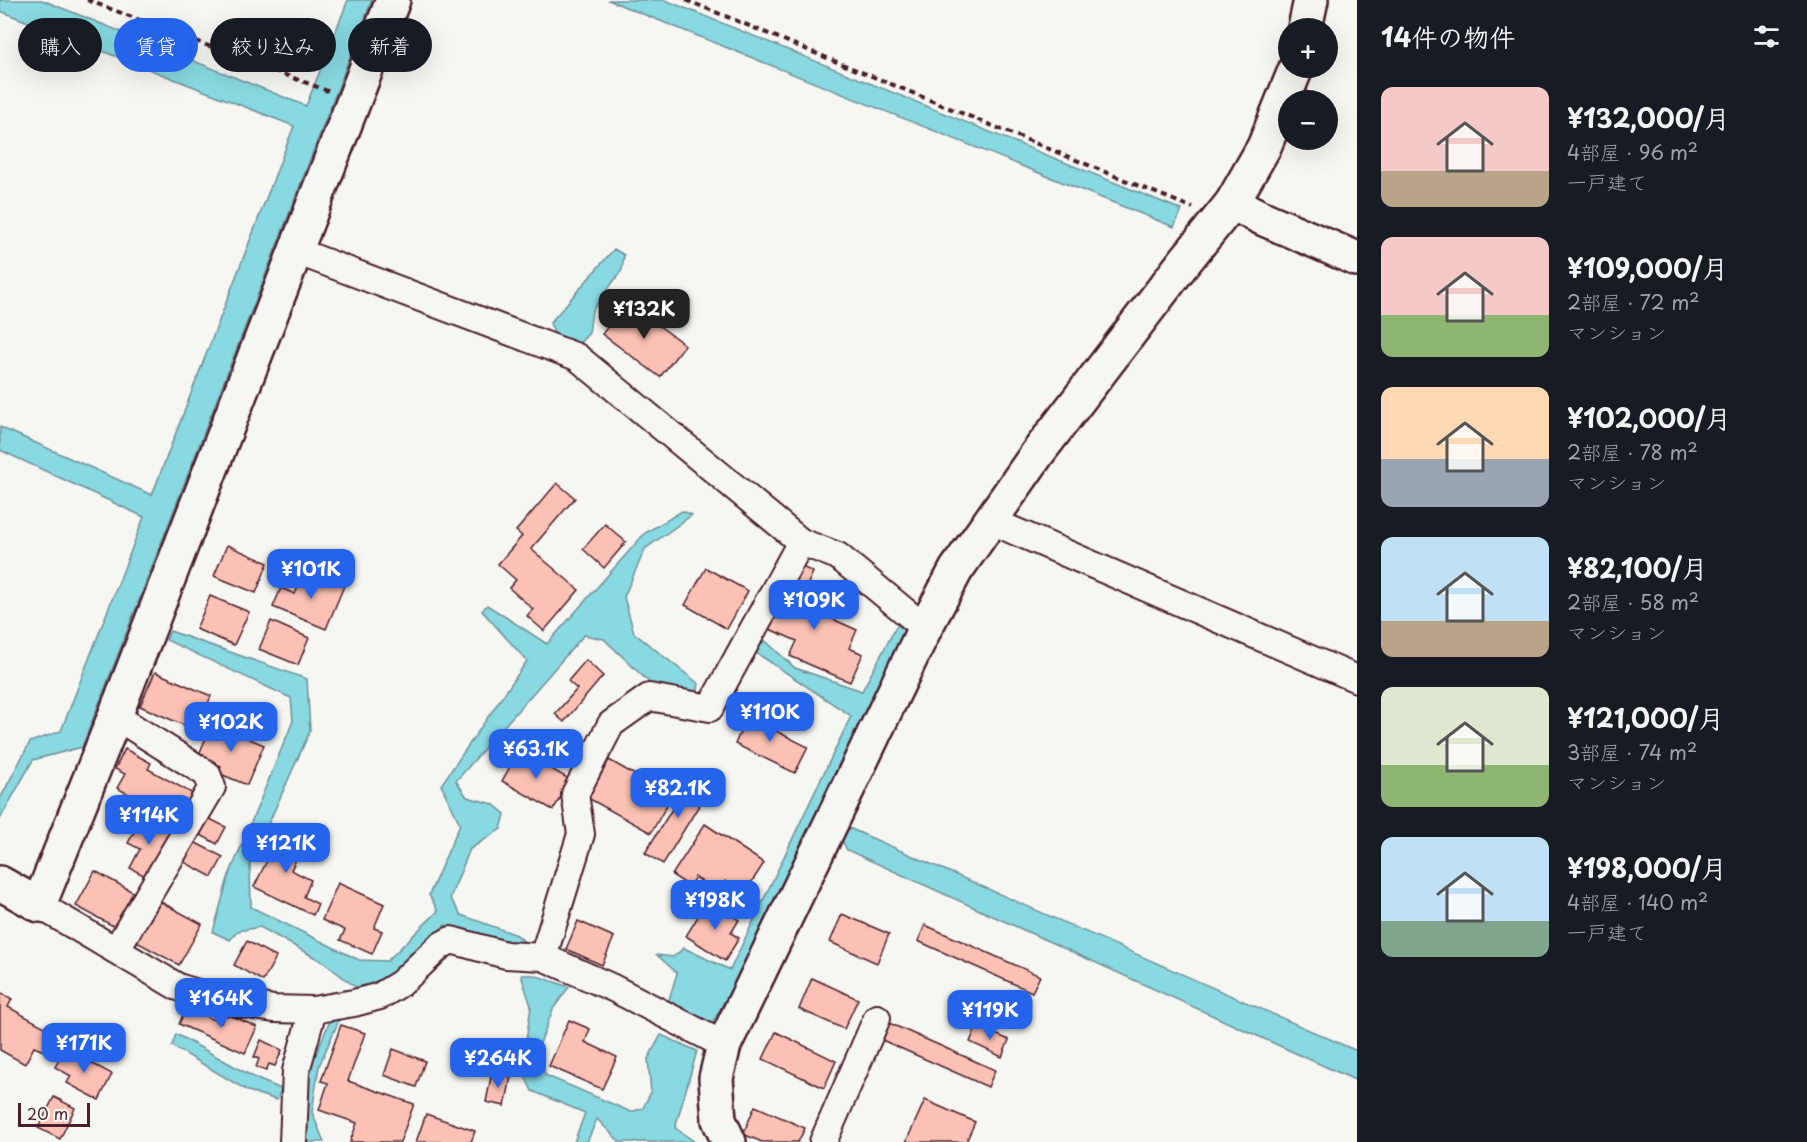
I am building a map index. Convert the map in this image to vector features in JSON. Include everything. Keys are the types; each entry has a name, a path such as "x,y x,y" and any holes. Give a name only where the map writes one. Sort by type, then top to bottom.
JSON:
{"street":[{"path":"39,905 115,716 393,0"},
{"path":"1307,18 1311,0"},
{"path":"729,1142 719,1120 716,1078 724,1045 925,628 956,570 1037,454 1226,211 1264,147 1292,78"},
{"path":"1226,211 1262,218 1357,260"},
{"path":"296,251 576,357 801,542 838,556 925,628"},
{"path":"990,520 1357,679"},
{"path":"543,957 581,834 575,794 611,724 649,697 710,708 801,542"},
{"path":"115,716 207,774 212,787 116,950"},
{"path":"0,883 178,987 224,1001 274,1009 313,1010 354,1003 380,996 401,982 440,946 451,940 506,955 543,957 613,988 724,1045"},
{"path":"293,1142 296,1071 313,1010"},
{"path":"823,1142 877,1018"}],"path":[{"path":"87,0 306,82"},
{"path":"686,0 1226,211"}],"water":[{"path":"0,0 42,0 87,18 18,18 0,11"},
{"path":"348,0 372,0 365,18 348,18 348,62 82,747 33,760 0,819 0,799 30,742 61,731 144,517 0,450 0,427 152,495 294,126 156,72 198,72 198,63 210,67 210,72 221,72 306,106 319,72 336,72 336,30"},
{"path":"608,0 665,0 1182,210 1174,227"},
{"path":"102,24 114,29 114,56 102,51"},
{"path":"614,249 624,255 622,270 592,311 589,333 578,345 555,335 550,323"},
{"path":"682,511 692,515 645,549 624,597 634,633 699,684 697,693 653,686 604,639 584,635 456,781 467,797 493,804 505,814 501,829 470,849 450,898 461,915 517,935 530,947 504,946 445,925 392,974 358,989 323,962 260,927 238,931 230,940 213,932 228,878 293,721 291,698 166,640 170,631 307,679 310,731 250,865 251,907 359,960 387,961 438,911 429,895 460,824 441,785 527,661 482,611 487,605 547,644 645,533"},
{"path":"897,625 906,630 744,967 711,1025 668,1003 677,973 657,955 673,957 684,948 730,970 851,716 752,650 760,636 795,668 862,691"},
{"path":"849,828 1357,1051 1357,1081 847,850 842,840"},
{"path":"521,975 534,975 569,987 553,1009 539,1046 545,1075 631,1112 643,1108 651,1092 648,1059 661,1035 697,1051 675,1128 695,1142 620,1142 597,1119 587,1142 574,1142 585,1113 532,1091 522,1070 531,1006"},
{"path":"339,1020 319,1066 312,1112 324,1142 305,1142 304,1113 311,1065 330,1021"},
{"path":"176,1034 257,1079 281,1089 277,1100 248,1091 172,1046"}],"building":[{"path":"627,302 685,345 660,377 602,334"},
{"path":"557,483 575,498 531,549 579,590 544,631 527,616 533,609 509,588 516,580 498,564 522,536 516,531"},
{"path":"605,524 626,542 604,568 583,549"},
{"path":"227,545 268,563 256,593 214,576"},
{"path":"796,564 813,572 799,604 857,630 849,648 863,654 850,682 790,656 797,641 767,628"},
{"path":"706,568 748,591 727,629 685,605"},
{"path":"305,570 344,586 326,629 273,607 281,588 295,594"},
{"path":"210,596 249,612 234,645 196,629"},
{"path":"271,621 309,638 298,665 259,649"},
{"path":"586,660 603,676 564,722 555,714 577,689 568,681"},
{"path":"155,672 211,696 197,731 140,706"},
{"path":"751,709 772,719 768,727 808,747 795,773 735,744"},
{"path":"212,723 264,745 247,785 218,773 221,766 198,757"},
{"path":"125,749 151,763 148,769 197,796 182,823 117,788 125,774 115,769"},
{"path":"519,751 571,780 553,810 502,781"},
{"path":"609,760 672,796 651,833 588,798"},
{"path":"693,775 711,786 663,864 645,853"},
{"path":"206,817 226,827 217,844 197,833"},
{"path":"142,818 173,834 149,878 130,868 140,849 128,843"},
{"path":"705,824 764,863 744,894 725,881 718,892 695,877 689,886 672,875"},
{"path":"282,830 305,841 291,870 311,880 304,897 318,904 313,915 254,887"},
{"path":"194,842 223,857 212,877 184,862"},
{"path":"95,871 133,892 115,927 76,906"},
{"path":"338,883 384,904 374,928 382,931 372,954 340,940 345,930 322,920"},
{"path":"157,900 202,924 179,965 135,941"},
{"path":"708,900 739,920 731,933 739,938 725,961 686,936"},
{"path":"842,914 889,934 877,963 830,942"},
{"path":"578,921 614,937 602,965 566,949"},
{"path":"925,925 1040,976 1032,992 918,941"},
{"path":"247,941 276,957 263,981 234,965"},
{"path":"812,978 858,999 844,1029 799,1009"},
{"path":"0,992 12,999 8,1007 54,1032 44,1051 34,1047 25,1064 0,1050"},
{"path":"992,994 1024,1008 1016,1025 985,1010"},
{"path":"186,1008 221,1023 225,1013 257,1027 245,1053 179,1024"},
{"path":"569,1020 590,1029 585,1042 617,1057 602,1089 549,1066"},
{"path":"889,1023 995,1070 988,1087 882,1040"},
{"path":"341,1025 365,1033 348,1081 414,1104 400,1142 350,1142 357,1123 319,1110 328,1083 321,1081"},
{"path":"977,1026 1009,1040 1002,1057 970,1042"},
{"path":"776,1032 836,1061 824,1088 763,1059"},
{"path":"261,1040 282,1050 275,1066 269,1064 266,1071 256,1067 259,1059 254,1057"},
{"path":"65,1049 112,1074 99,1100 67,1083 71,1076 55,1067"},
{"path":"393,1049 425,1061 416,1087 384,1075"},
{"path":"492,1072 511,1077 505,1106 486,1102"},
{"path":"54,1097 75,1108 60,1139 38,1128"},
{"path":"925,1100 975,1122 966,1142 906,1142"},
{"path":"755,1106 805,1128 798,1142 762,1142 743,1134"},
{"path":"426,1114 475,1131 471,1142 416,1142"}]}
